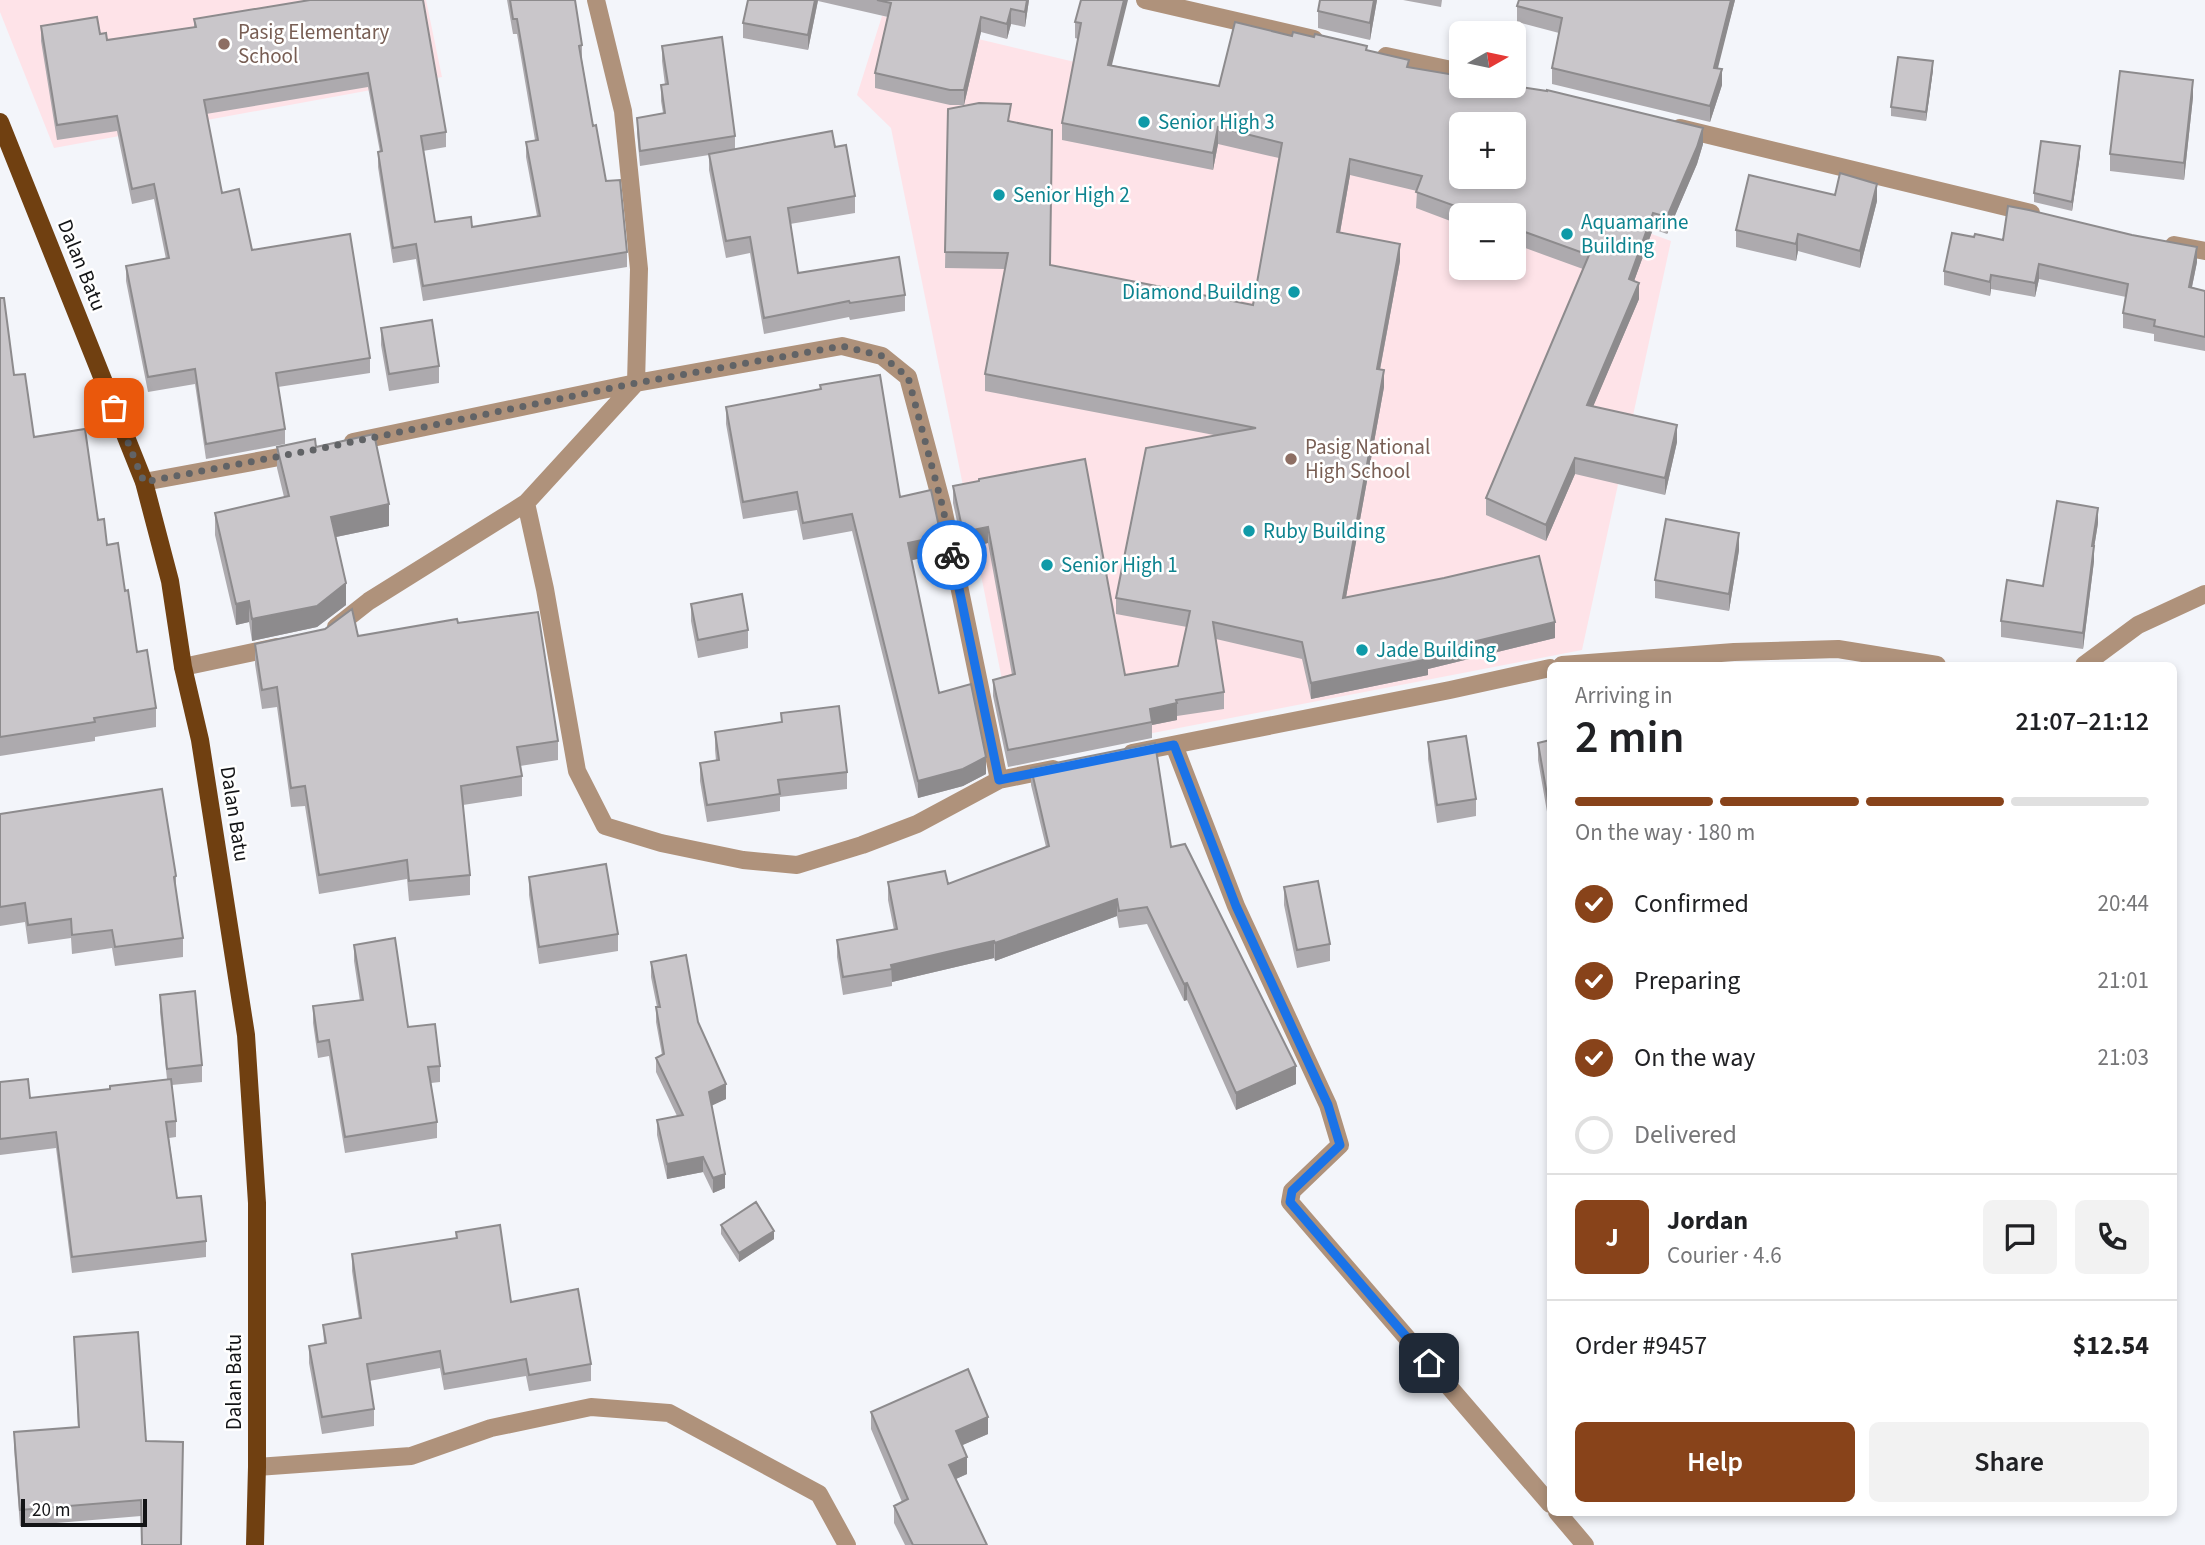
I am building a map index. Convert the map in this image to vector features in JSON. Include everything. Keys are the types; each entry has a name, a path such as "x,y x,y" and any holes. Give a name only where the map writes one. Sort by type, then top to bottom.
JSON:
{"main road":[{"name":"Dalan Batu","path":"0,122 144,482 170,581 183,667 200,740 246,1035 257,1203 255,1545"}],"street":[{"path":"322,638 369,601 526,503 636,383 639,269 624,111 596,0"},
{"path":"1145,0 1325,42"},
{"path":"1366,51 1449,69"},
{"path":"1669,125 2042,215"},
{"path":"2158,243 2205,251"},
{"path":"144,482 324,448 636,383 842,346 882,356 908,377 943,508 999,780"},
{"path":"526,503 545,589 577,771 605,826 661,843 743,860 797,865 917,824 999,780 1066,767"},
{"path":"2088,662 2138,625 2205,594"},
{"path":"183,667 297,643"},
{"path":"1602,662 1734,652 1838,649 1918,662"},
{"path":"1120,756 1547,669"},
{"path":"1174,745 1236,906 1328,1105 1340,1145 1292,1191 1290,1202 1547,1501"},
{"path":"257,1468 411,1456 491,1428 591,1407 669,1413 819,1494 848,1545"},
{"path":"1561,1516 1586,1545"}],"shaded area":[{"name":"Pasig Elementary School","path":"0,0 426,0 442,77 54,148 0,12"},
{"name":"Pasig National High School","path":"882,16 1377,134 1449,171 1449,189 1526,189 1671,241 1582,650 1018,759 891,128 857,95"}],"building":[{"path":"310,0 423,0 446,132 421,136 435,222 471,217 472,227 540,216 526,142 538,140 517,19 513,19 510,0 575,0 582,45 579,46 593,126 596,125 606,181 620,180 627,252 423,286 416,244 393,248 378,152 382,151 368,73 204,100 222,193 239,189 252,250 350,234 370,358 276,373 285,429 206,444 195,369 148,377 126,266 169,258 154,184 132,189 117,116 57,125 41,26 97,17 100,34 106,33 107,40 196,27 194,19"},
{"path":"748,0 815,0 808,35 743,23"},
{"path":"877,0 1027,0 1025,12 1011,9 1007,24 981,17 964,90 950,90 875,73 891,3"},
{"path":"1081,0 1124,0 1108,65 1219,86 1235,22 1292,36 1293,32 1314,37 1315,34 1367,46 1366,50 1409,60 1407,67 1449,74 1449,98 1526,98 1526,88 1547,90 1703,128 1667,217 1653,213 1629,279 1639,283 1587,405 1677,425 1665,478 1575,458 1546,525 1486,498 1589,255 1526,232 1526,203 1449,204 1416,192 1422,176 1350,159 1337,232 1400,244 1377,369 1384,370 1343,598 1539,556 1555,622 1427,653 1428,659 1311,683 1302,642 1213,622 1224,692 1176,700 1177,703 1150,709 1152,722 1008,750 993,680 1015,674 988,527 963,532 953,486 1085,459 1125,675 1178,666 1190,611 1116,598 1146,448 1256,428 985,374 1008,253 945,252 948,109 979,103 1011,104 1008,121 1052,130 1050,265 1253,305 1282,143 1218,127 1213,153 1062,123 1081,23 1075,22"},
{"path":"1320,0 1374,0 1370,23 1318,11"},
{"path":"1519,0 1731,0 1714,68 1722,69 1710,106 1552,68 1562,18 1517,6"},
{"path":"722,37 735,136 640,151 637,118 665,113 661,85 668,84 662,46"},
{"path":"1898,57 1933,61 1926,112 1891,107"},
{"path":"2120,71 2193,80 2184,163 2110,154"},
{"path":"832,131 835,147 846,145 855,196 788,208 798,273 899,257 905,295 849,301 764,318 750,237 726,241 709,154"},
{"path":"2041,141 2080,146 2072,202 2034,193"},
{"path":"1840,173 1877,184 1860,251 1798,234 1796,244 1736,230 1749,175 1835,195"},
{"path":"2008,206 2197,247 2189,287 2205,291 2205,337 2154,326 2155,320 2123,313 2128,284 2039,264 2035,283 1991,275 1990,282 1944,271 1952,233 1974,237 1975,234 2003,240"},
{"path":"0,298 4,298 14,375 25,374 34,437 85,429 98,520 104,519 107,545 118,543 137,652 147,650 156,708 94,718 95,722 0,737"},
{"path":"432,320 439,366 389,374 381,328"},
{"path":"880,375 900,497 931,490 941,536 908,543 939,693 971,684 986,757 963,769 918,781 852,514 803,523 797,492 743,502 726,407 821,389 820,385"},
{"path":"374,434 389,504 331,517 346,583 317,606 252,619 249,601 236,604 215,513 289,496 277,447 315,439 316,447"},
{"path":"2057,501 2098,508 2083,633 2001,621 2007,580 2043,586"},
{"path":"1666,519 1739,533 1729,594 1655,580"},
{"path":"742,594 748,630 698,640 691,604"},
{"path":"352,609 358,636 457,619 458,623 538,612 558,741 517,747 522,776 461,786 470,875 409,881 407,860 319,875 305,786 291,788 277,687 262,690 255,644 325,629"},
{"path":"839,706 847,772 778,780 780,794 707,805 700,763 719,760 715,732 782,722 781,713"},
{"path":"1466,736 1476,799 1437,805 1428,742"},
{"path":"1547,741 1547,795 1538,743"},
{"path":"1155,743 1171,847 1185,844 1296,1066 1236,1093 1187,983 1184,984 1147,907 1119,911 1117,899 995,943 994,941 891,965 892,969 843,977 837,940 897,929 888,882 945,871 948,884 1049,846 1031,768"},
{"path":"162,789 183,938 115,947 112,930 72,935 71,919 28,925 25,903 0,907 0,814"},
{"path":"606,864 618,934 539,947 529,877"},
{"path":"1318,881 1330,944 1297,950 1284,887"},
{"path":"395,938 408,1027 435,1024 440,1066 428,1067 437,1122 345,1137 329,1040 318,1042 313,1006 363,1000 354,945"},
{"path":"686,955 698,1022 726,1084 709,1092 725,1174 713,1178 703,1157 667,1164 657,1120 683,1115 656,1058 664,1054 656,1007 660,1007 651,962"},
{"path":"195,991 202,1065 167,1069 160,995"},
{"path":"28,1079 30,1098 171,1079 176,1121 166,1122 177,1198 201,1196 206,1241 72,1257 56,1132 0,1139 0,1082"},
{"path":"756,1202 774,1231 739,1253 721,1225"},
{"path":"500,1225 511,1302 578,1289 591,1364 529,1375 526,1359 444,1374 440,1351 367,1364 374,1409 322,1417 309,1346 326,1343 323,1325 361,1318 352,1254 457,1238 456,1232"},
{"path":"138,1332 146,1441 183,1442 181,1545 142,1545 141,1500 20,1510 14,1432 79,1427 74,1337"},
{"path":"968,1369 988,1417 956,1431 967,1457 949,1465 987,1545 913,1545 894,1506 908,1499 871,1412"}],"way so far":[{"path":"114,408 144,482 636,383 842,346 882,356 908,377 943,508 952,555"}],"place":[{"name":"Pasig Elementary School","path":"224,44"},
{"name":"Senior High 3","path":"1144,122"},
{"name":"Senior High 2","path":"999,195"},
{"name":"Aquamarine Building","path":"1567,234"},
{"name":"Diamond Building","path":"1294,292"},
{"name":"Pasig National High School","path":"1291,459"},
{"name":"Ruby Building","path":"1249,531"},
{"name":"Senior High 1","path":"1047,565"},
{"name":"Jade Building","path":"1362,650"}],"route":[{"path":"952,555 999,780 1174,745 1236,906 1328,1105 1340,1145 1292,1191 1290,1202 1429,1363"}]}
